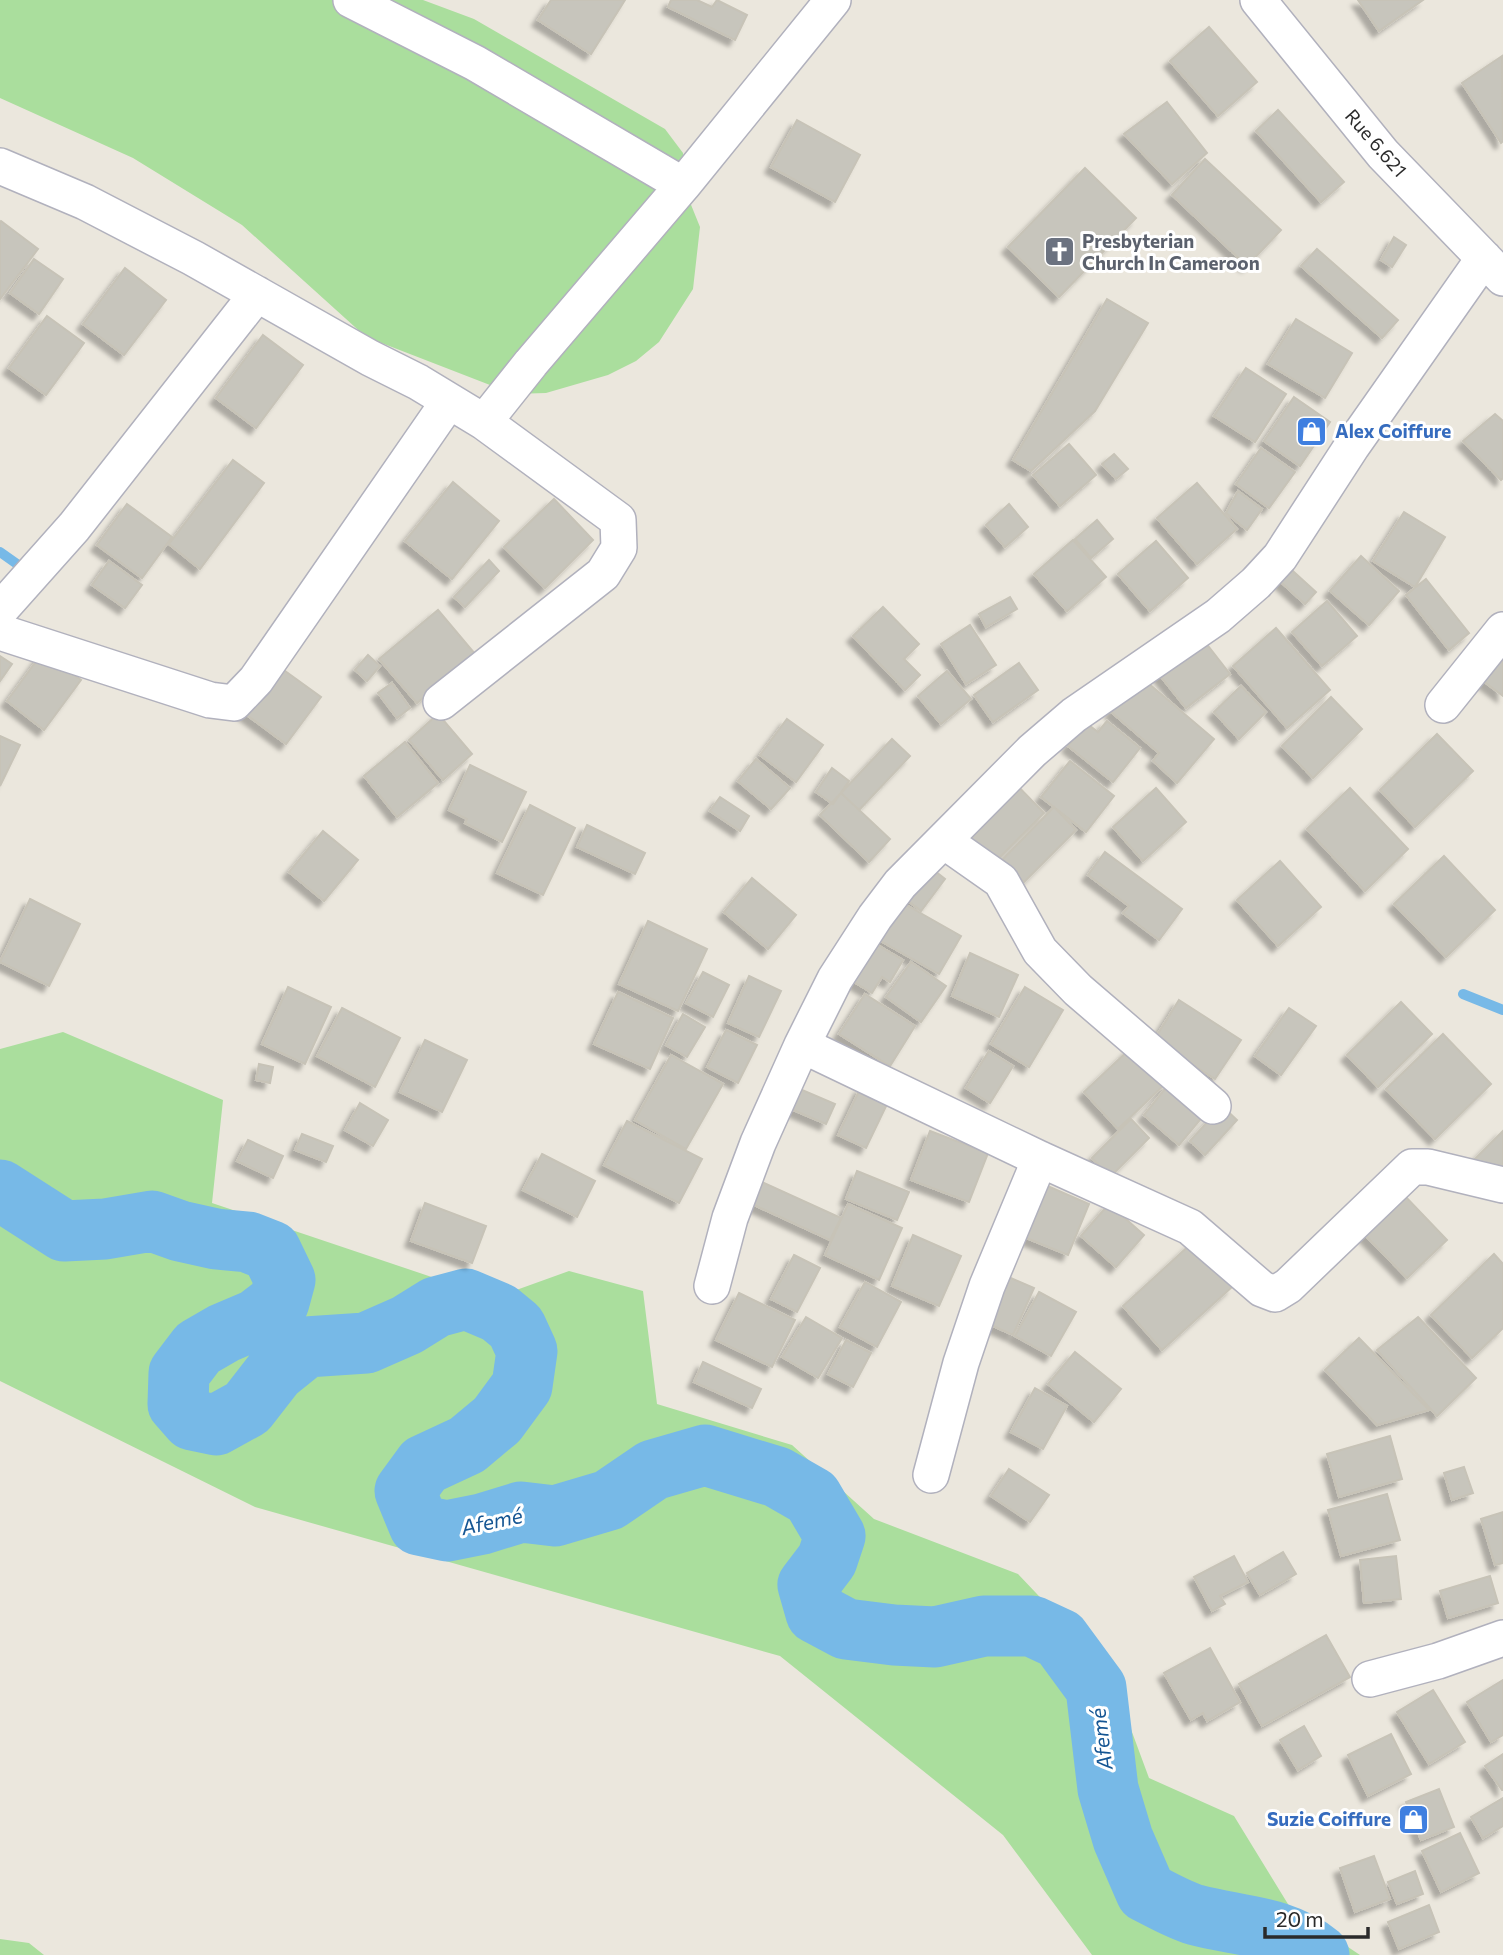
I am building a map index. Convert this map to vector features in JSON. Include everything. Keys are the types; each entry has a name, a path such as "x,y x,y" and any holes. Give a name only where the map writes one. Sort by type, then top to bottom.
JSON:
{"street":[{"path":"351,0 475,63 683,185"},
{"path":"484,422 683,185 833,0"},
{"name":"Rue 6.621","path":"1258,0 1383,155 1493,268"},
{"path":"0,166 85,202 449,401 484,422 618,520 619,548 603,575 441,702"},
{"path":"712,1286 730,1219 758,1143 802,1045 835,979 900,884 1042,742 1074,715 1218,616 1256,583 1280,557 1352,446 1493,268"},
{"path":"0,610 74,527 257,294"},
{"path":"0,632 210,700 234,703 256,680 449,401"},
{"path":"1443,705 1503,629"},
{"path":"944,841 1002,881 1041,951 1078,990 1213,1106"},
{"path":"802,1045 1190,1227 1262,1289 1275,1294 1288,1286 1412,1167 1428,1167 1503,1185"},
{"path":"931,1475 970,1337 1040,1158"},
{"path":"1370,1679 1438,1661 1503,1637"}],"green space":[{"path":"0,0 423,0 474,19 665,129 683,153 683,185 700,227 693,289 659,342 636,361 608,375 546,393 513,394 366,337 242,225 133,158 0,98"},
{"path":"63,1032 223,1100 212,1203 494,1298 569,1271 643,1291 657,1404 792,1445 874,1519 1018,1574 1109,1670 1149,1778 1234,1816 1291,1909 1360,1955 1092,1955 1003,1835 780,1656 255,1507 0,1381 0,1049"},
{"path":"0,1939 29,1943 44,1955 0,1955"}],"building":[{"path":"551,0 625,0 591,54 538,20"},
{"path":"671,0 697,0 712,7 717,0 747,15 735,40 668,7"},
{"path":"1358,0 1423,0 1379,31"},
{"path":"1209,27 1257,82 1218,116 1170,61"},
{"path":"1502,56 1503,141 1501,143 1462,83"},
{"path":"1167,102 1207,153 1172,184 1124,134"},
{"path":"1278,110 1344,182 1321,202 1256,131"},
{"path":"797,120 860,155 835,202 771,167"},
{"path":"1205,159 1281,230 1247,266 1172,195"},
{"path":"1085,168 1136,218 1059,297 1008,247"},
{"path":"0,222 38,249 0,299"},
{"path":"1394,237 1406,245 1392,267 1381,260"},
{"path":"1317,249 1398,320 1382,338 1301,266"},
{"path":"34,259 63,279 39,314 10,293"},
{"path":"125,268 166,300 124,355 83,324"},
{"path":"1107,299 1148,323 1095,411 1031,471 1013,460"},
{"path":"47,316 84,343 46,395 9,368"},
{"path":"1296,319 1352,353 1325,398 1268,364"},
{"path":"263,335 303,365 256,428 216,398"},
{"path":"1246,368 1286,394 1255,442 1214,416"},
{"path":"1294,397 1330,422 1300,466 1264,441"},
{"path":"1495,414 1503,421 1501,480 1463,441"},
{"path":"1069,444 1096,475 1060,506 1033,475"},
{"path":"1261,448 1295,472 1269,508 1236,484"},
{"path":"1114,454 1128,469 1116,479 1102,464"},
{"path":"233,460 264,483 200,569 169,544"},
{"path":"453,482 499,521 452,579 405,541"},
{"path":"1197,483 1237,529 1197,564 1157,518"},
{"path":"1238,491 1262,509 1247,530 1226,513"},
{"path":"554,499 593,540 545,588 504,547"},
{"path":"127,504 172,537 142,578 97,545"},
{"path":"1009,504 1028,527 1005,547 986,525"},
{"path":"1404,512 1445,537 1415,587 1373,561"},
{"path":"1097,520 1113,539 1091,558 1075,539"},
{"path":"1073,540 1106,577 1067,611 1034,574"},
{"path":"1156,541 1188,578 1150,611 1118,574"},
{"path":"1361,556 1399,591 1369,625 1330,591"},
{"path":"489,560 499,571 465,607 454,597"},
{"path":"109,561 142,585 125,608 92,585"},
{"path":"1283,562 1316,592 1305,604 1272,574"},
{"path":"1426,579 1469,633 1449,650 1406,595"},
{"path":"1010,597 1017,609 986,627 979,614"},
{"path":"1327,601 1357,636 1322,666 1292,632"},
{"path":"883,607 919,644 904,659 920,675 905,690 853,636"},
{"path":"438,610 475,654 417,703 379,659"},
{"path":"970,625 996,665 966,684 941,644"},
{"path":"1276,628 1330,690 1287,728 1233,666"},
{"path":"1202,638 1230,674 1186,708 1158,673"},
{"path":"43,652 81,680 44,730 7,701"},
{"path":"1503,652 1503,696 1482,680"},
{"path":"368,655 380,666 367,681 355,670"},
{"path":"0,656 12,664 0,681"},
{"path":"274,663 321,697 286,744 240,710"},
{"path":"1019,663 1038,690 993,722 974,695"},
{"path":"947,671 971,699 941,724 918,696"},
{"path":"1141,677 1214,739 1177,783 1153,761 1159,753 1111,712"},
{"path":"392,683 410,708 397,718 378,693"},
{"path":"1241,686 1266,712 1239,739 1214,712"},
{"path":"1331,697 1362,729 1313,778 1282,746"},
{"path":"438,714 472,754 443,780 409,740"},
{"path":"787,719 823,745 796,782 760,755"},
{"path":"1107,721 1140,748 1113,782 1068,746 1086,723 1098,732"},
{"path":"1437,734 1473,771 1415,827 1380,790"},
{"path":"0,736 20,745 0,786"},
{"path":"892,739 910,756 859,810 841,793"},
{"path":"405,742 438,783 397,817 364,776"},
{"path":"756,759 790,788 771,809 738,781"},
{"path":"1070,761 1114,796 1086,832 1041,797"},
{"path":"470,765 526,792 502,842 465,823 467,819 449,810"},
{"path":"832,768 849,781 833,804 816,792"},
{"path":"1013,781 1044,813 991,866 960,834"},
{"path":"1156,788 1186,822 1143,861 1113,827"},
{"path":"1350,788 1408,849 1365,891 1307,829"},
{"path":"841,793 890,839 869,862 820,815"},
{"path":"720,797 749,816 740,831 710,811"},
{"path":"530,805 575,828 543,895 497,873"},
{"path":"1054,807 1076,830 1024,882 1002,860"},
{"path":"587,825 645,853 635,874 577,847"},
{"path":"323,831 358,860 324,901 289,872"},
{"path":"1105,852 1182,909 1159,940 1123,913 1129,906 1088,875"},
{"path":"1444,856 1495,910 1446,957 1394,904"},
{"path":"1280,861 1321,907 1278,946 1237,900"},
{"path":"926,864 945,879 921,911 902,896"},
{"path":"752,878 796,915 768,949 724,912"},
{"path":"30,899 80,924 49,986 0,962"},
{"path":"901,902 961,936 939,974 872,936"},
{"path":"648,921 707,949 678,1011 619,984"},
{"path":"866,938 903,960 890,982 882,977 872,993 844,976"},
{"path":"970,953 1018,975 999,1017 952,996"},
{"path":"911,962 946,986 921,1022 886,997"},
{"path":"703,972 729,985 713,1017 686,1003"},
{"path":"749,976 781,991 759,1037 728,1023"},
{"path":"288,987 331,1007 305,1064 262,1044"},
{"path":"1025,987 1063,1010 1029,1067 991,1044"},
{"path":"618,992 673,1018 650,1069 594,1044"},
{"path":"865,994 915,1026 890,1066 839,1034"},
{"path":"1179,1000 1241,1040 1215,1079 1154,1040"},
{"path":"1401,1002 1432,1034 1378,1087 1347,1055"},
{"path":"342,1008 400,1038 375,1087 317,1056"},
{"path":"1289,1008 1316,1026 1281,1075 1255,1056"},
{"path":"683,1014 705,1027 687,1057 666,1045"},
{"path":"726,1030 757,1045 738,1083 707,1067"},
{"path":"1443,1034 1491,1084 1435,1139 1386,1089"},
{"path":"425,1040 467,1060 442,1112 400,1092"},
{"path":"1131,1048 1165,1084 1118,1129 1084,1092"},
{"path":"989,1051 1013,1066 990,1103 966,1088"},
{"path":"671,1055 723,1084 686,1149 635,1120"},
{"path":"259,1064 273,1067 270,1083 256,1080"},
{"path":"1173,1079 1209,1109 1179,1145 1144,1115"},
{"path":"788,1084 835,1104 826,1124 779,1104"},
{"path":"861,1087 889,1100 866,1148 838,1135"},
{"path":"360,1103 388,1120 373,1146 345,1130"},
{"path":"1222,1106 1237,1120 1205,1155 1190,1141"},
{"path":"1131,1119 1149,1138 1110,1177 1092,1158"},
{"path":"627,1121 702,1159 679,1203 604,1165"},
{"path":"930,1131 988,1153 969,1202 911,1180"},
{"path":"1503,1131 1503,1172 1474,1160"},
{"path":"302,1134 333,1146 326,1162 295,1150"},
{"path":"248,1140 283,1156 273,1178 237,1161"},
{"path":"542,1154 595,1181 577,1217 523,1190"},
{"path":"857,1171 909,1192 897,1220 846,1199"},
{"path":"751,1177 841,1218 830,1240 741,1199"},
{"path":"1036,1181 1089,1204 1068,1255 1014,1233"},
{"path":"1401,1192 1447,1240 1407,1278 1361,1231"},
{"path":"425,1203 486,1226 472,1263 411,1241"},
{"path":"848,1204 902,1228 879,1280 825,1255"},
{"path":"1109,1204 1144,1235 1116,1267 1081,1236"},
{"path":"913,1235 961,1256 939,1306 892,1286"},
{"path":"1192,1243 1232,1287 1162,1350 1123,1306"},
{"path":"1494,1254 1503,1264 1503,1328 1472,1358 1431,1315"},
{"path":"794,1255 820,1268 797,1312 771,1299"},
{"path":"1006,1276 1034,1288 1013,1335 986,1323"},
{"path":"865,1282 901,1302 877,1347 840,1327"},
{"path":"1039,1292 1076,1312 1051,1356 1015,1336"},
{"path":"739,1293 795,1320 772,1367 716,1340"},
{"path":"806,1317 842,1338 818,1378 782,1357"},
{"path":"1418,1317 1476,1378 1437,1416 1377,1350"},
{"path":"1359,1338 1429,1410 1377,1425 1325,1370"},
{"path":"846,1340 871,1353 853,1387 828,1374"},
{"path":"1075,1352 1121,1389 1094,1422 1048,1384"},
{"path":"703,1362 761,1389 752,1408 694,1382"},
{"path":"1035,1388 1067,1406 1043,1449 1011,1432"},
{"path":"1390,1436 1402,1479 1339,1497 1327,1454"},
{"path":"1464,1467 1473,1493 1452,1500 1444,1473"},
{"path":"1009,1469 1049,1495 1030,1522 991,1496"},
{"path":"1387,1494 1400,1540 1341,1556 1328,1510"},
{"path":"1503,1512 1503,1563 1495,1565 1481,1519"},
{"path":"1283,1552 1296,1574 1260,1595 1247,1573"},
{"path":"1234,1556 1248,1582 1220,1596 1225,1604 1212,1611 1194,1577"},
{"path":"1396,1556 1401,1599 1364,1603 1360,1560"},
{"path":"1490,1576 1498,1603 1448,1618 1440,1591"},
{"path":"1326,1635 1350,1677 1262,1726 1239,1684"},
{"path":"1210,1648 1240,1702 1207,1721 1203,1713 1191,1720 1164,1673"},
{"path":"1503,1680 1503,1735 1491,1742 1467,1702"},
{"path":"1433,1690 1465,1742 1429,1764 1397,1712"},
{"path":"1304,1726 1321,1756 1298,1770 1280,1740"},
{"path":"1391,1734 1411,1774 1368,1796 1348,1755"},
{"path":"1503,1754 1503,1790 1502,1790 1485,1766"},
{"path":"1439,1789 1454,1827 1421,1840 1406,1802"},
{"path":"1503,1798 1503,1826 1483,1838 1471,1817"},
{"path":"1460,1833 1479,1873 1441,1892 1422,1851"},
{"path":"1374,1856 1390,1899 1355,1912 1340,1868"},
{"path":"1415,1871 1423,1894 1397,1904 1388,1882"},
{"path":"1429,1905 1439,1932 1399,1949 1388,1922"}],"waterway":[{"path":"0,552 17,564"},
{"path":"1463,994 1503,1010"},
{"name":"Afemé","path":"0,1190 64,1231 105,1229 152,1221 216,1239 248,1242 271,1251 285,1280 279,1302 257,1319 198,1348 179,1373 178,1404 192,1420 216,1425 247,1408 275,1372 306,1347 366,1343 407,1325 436,1307 466,1299 499,1313 516,1327 527,1351 522,1386 497,1420 467,1445 424,1465 405,1491 419,1525 447,1531 521,1512 555,1516 609,1500 653,1470 705,1455 777,1477 812,1497 835,1536 827,1560 808,1585 816,1613 846,1629 894,1635 935,1637 984,1626 1032,1626 1060,1639 1096,1688 1108,1789 1123,1839 1146,1892 1196,1915 1260,1928 1291,1938 1319,1955"}],"place":[{"name":"Presbyterian Church In Cameroon","path":"1059,252"},
{"name":"Alex Coiffure","path":"1312,431"},
{"name":"Suzie Coiffure","path":"1414,1819"}]}
